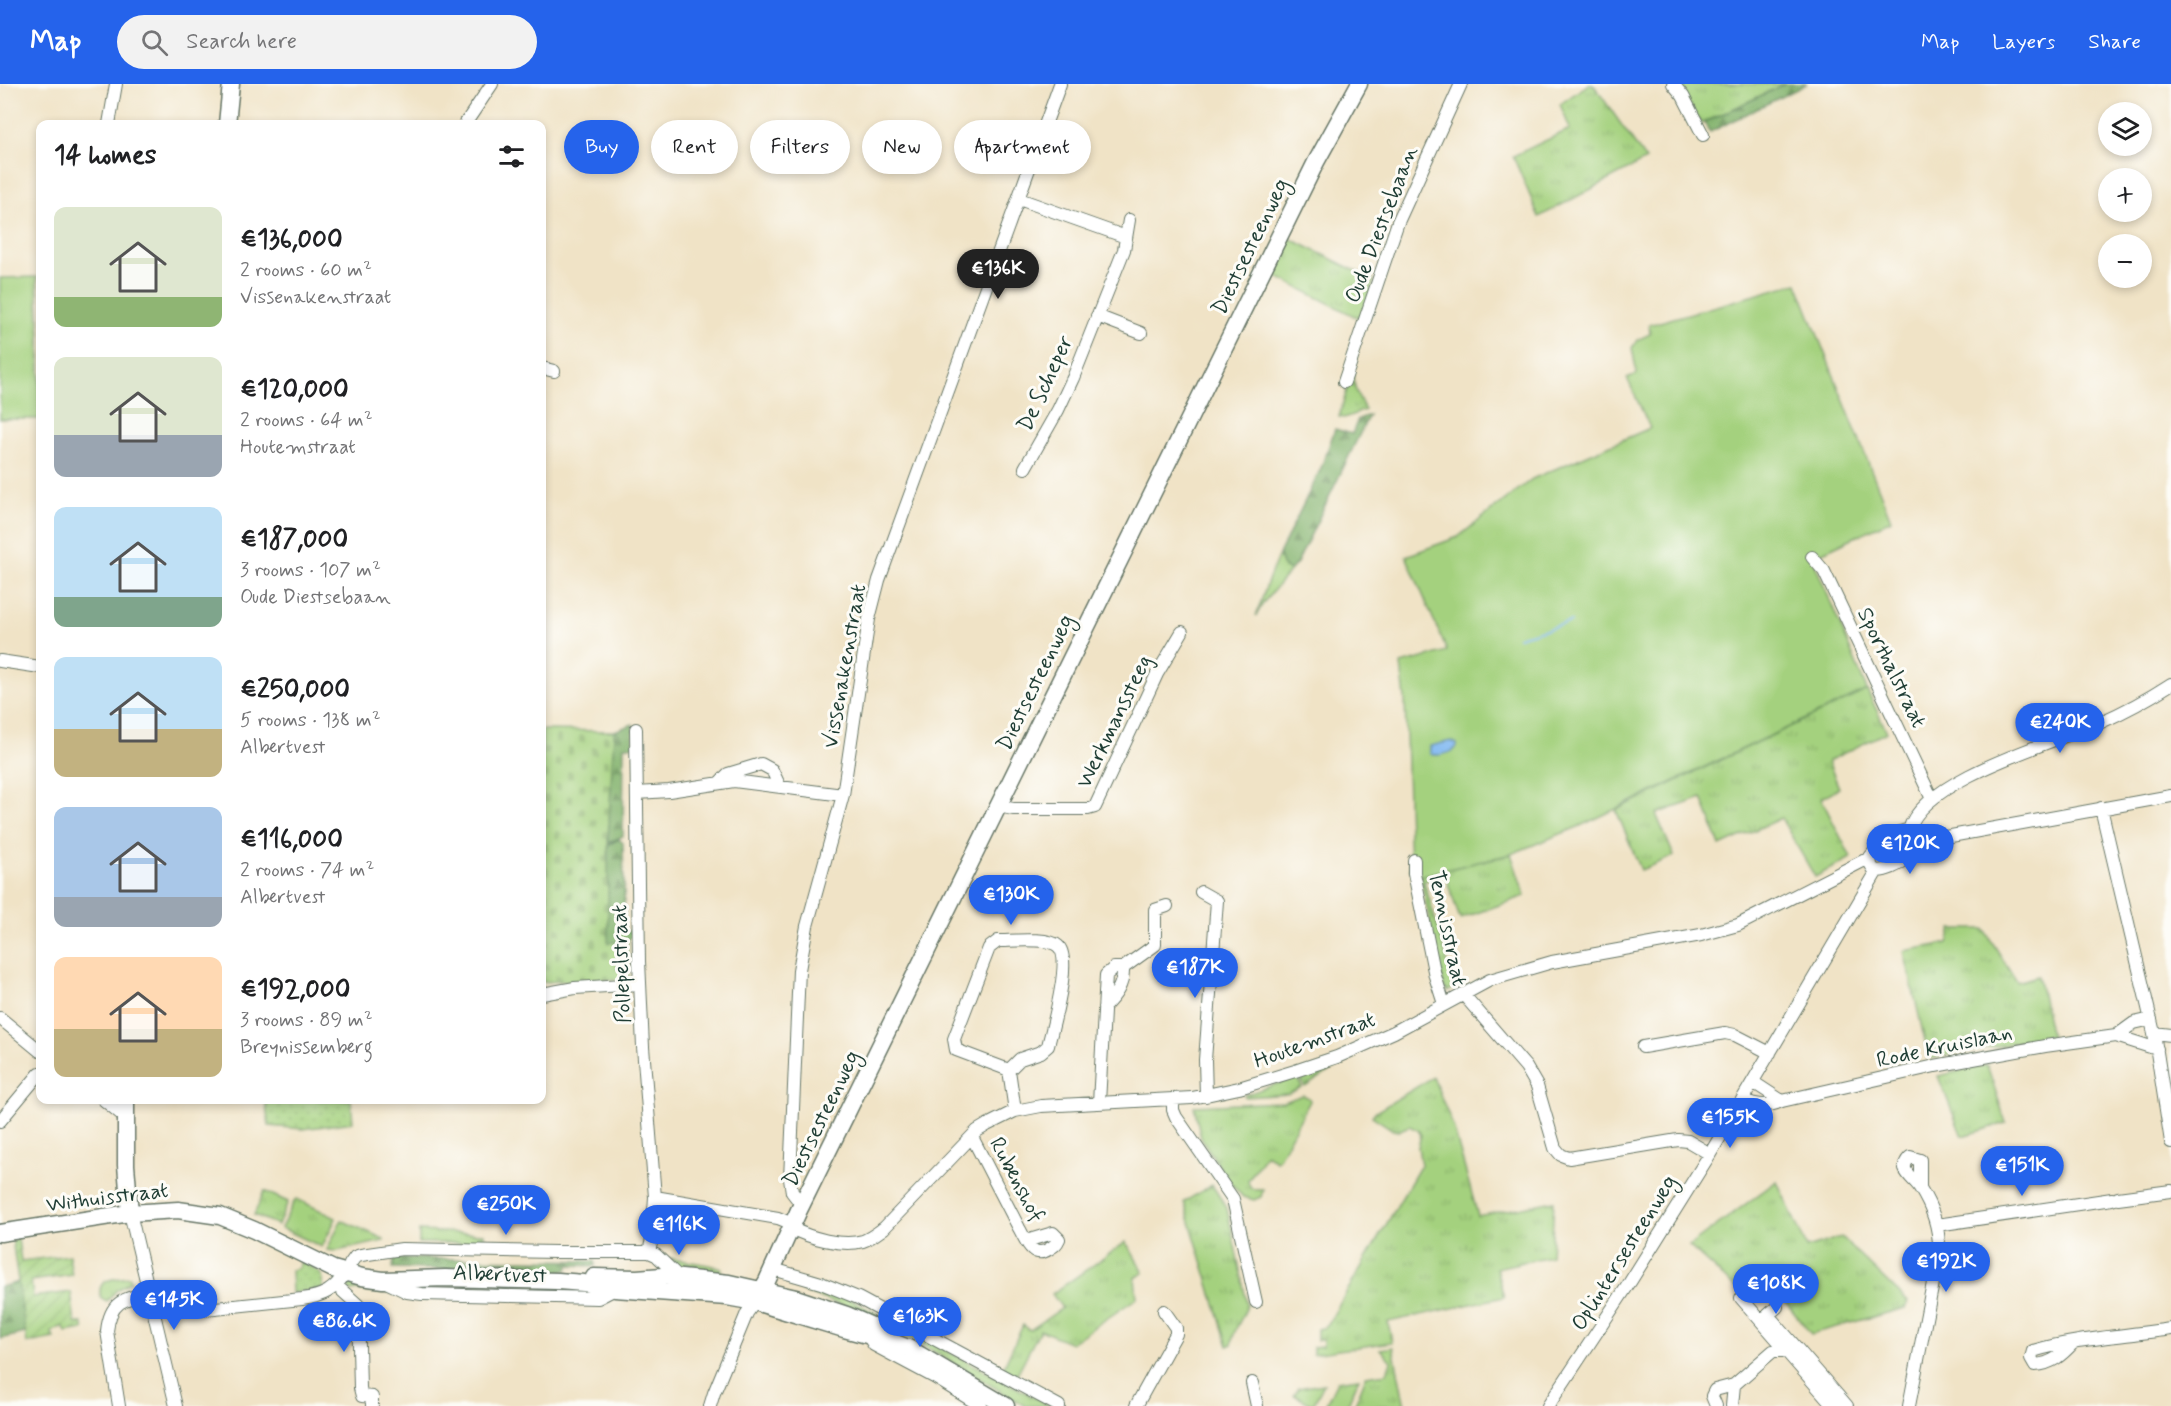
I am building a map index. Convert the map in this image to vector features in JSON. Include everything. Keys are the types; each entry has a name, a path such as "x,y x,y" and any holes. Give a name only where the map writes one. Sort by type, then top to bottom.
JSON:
{"main road":[{"path":"226,120 231,84"},
{"name":"Diestsesteenweg","path":"759,1296 1316,162 1359,84"},
{"path":"126,1104 126,1165 130,1213"},
{"name":"Withuisstraat","path":"0,1233 154,1210 237,1216 259,1225"},
{"name":"Withuisstraat","path":"220,1216 286,1246"},
{"name":"Albertvest","path":"259,1225 315,1251 344,1274 407,1272 637,1278 662,1276 729,1283 759,1296"},
{"name":"Albertvest","path":"286,1246 344,1274 383,1280 444,1278 551,1281 584,1283 615,1289 759,1296"},
{"path":"759,1296 852,1332 867,1334 908,1348 1006,1406"},
{"path":"759,1296 796,1298 894,1334 1015,1406"}],"street":[{"path":"111,120 116,84"},
{"path":"468,120 492,84"},
{"name":"Vissenakenstraat","path":"802,1205 792,1192 790,1179 799,970 807,926 843,795 869,619 879,580 1060,84"},
{"name":"Oude Diestsebaan","path":"1344,382 1398,222 1461,84"},
{"path":"1673,84 1683,96 1702,135"},
{"path":"1019,199 1126,237"},
{"name":"De Scheper","path":"1025,468 1058,410 1124,250 1129,220"},
{"name":"De Scheper","path":"1097,316 1141,333"},
{"name":"Sporthalstraat","path":"1812,557 1824,571 1932,799"},
{"name":"Werkmanssteeg","path":"998,806 1013,809 1088,809 1095,807 1157,674 1182,632"},
{"path":"0,661 36,666"},
{"name":"Houtemstraat","path":"1874,866 1874,852 1892,835 1899,831 1909,830 1912,818 1932,799 1970,775 2099,723 2144,701 2171,684"},
{"name":"Pollepelstraat","path":"636,729 640,984 655,1197 653,1253"},
{"path":"718,784 728,774 761,764 772,770 780,787"},
{"path":"637,793 669,791 734,781 843,795"},
{"path":"1909,830 1914,832 1918,842 2171,796"},
{"path":"2101,808 2157,1049 2166,1065 2171,1142"},
{"name":"Houtemstraat","path":"792,1226 821,1238 852,1243 871,1237 884,1228 972,1137 987,1125 1016,1111 1056,1104 1206,1096 1337,1057 1394,1032 1490,980 1527,968 1701,935 1738,925 1863,861 1885,872 1915,852 1918,842"},
{"name":"Tennisstraat","path":"1414,860 1414,873 1435,976 1444,1004"},
{"name":"Oplintersesteenweg","path":"1548,1406 1630,1282 1743,1100 1874,866"},
{"path":"1201,892 1217,901 1205,1060 1206,1096"},
{"path":"1099,1103 1106,975 1114,968 1124,968 1155,945 1155,910 1167,906"},
{"path":"998,941 1047,941 1059,946 1064,955 1064,969 1048,1046 1041,1052 1020,1059 1009,1070 956,1050 954,1039 989,948 998,941"},
{"path":"546,993 575,988 640,984"},
{"path":"1463,994 1526,1067 1537,1086 1555,1148 1561,1155 1569,1158 1678,1140 1688,1141 1710,1154"},
{"path":"0,1018 36,1048"},
{"name":"Rode Kruislaan","path":"2116,1036 2134,1023 2151,1019"},
{"path":"1643,1047 1725,1033 1735,1035 1770,1053"},
{"path":"2154,1033 2171,1035"},
{"name":"Rode Kruislaan","path":"1743,1100 1755,1106 1772,1106 1782,1101 1935,1066 2116,1036 2157,1049"},
{"path":"1009,1070 1016,1111"},
{"path":"0,1121 36,1077"},
{"path":"1753,1082 1782,1101"},
{"path":"1173,1099 1173,1110 1176,1117 1233,1199 1257,1302"},
{"path":"109,1104 125,1118"},
{"name":"Rubenshof","path":"972,1137 1026,1241"},
{"path":"1909,1406 1940,1238 1937,1225 1920,1186"},
{"path":"1937,1225 2171,1191"},
{"path":"655,1197 778,1218 792,1226"},
{"path":"130,1213 176,1406"},
{"name":"Albertvest","path":"150,1297 196,1310 318,1297 344,1274 355,1257 402,1249 653,1253"},
{"path":"653,1253 680,1278"},
{"path":"773,1269 820,1283 858,1298 1059,1406"},
{"path":"344,1274 358,1305 360,1388 362,1396 372,1397 372,1406"},
{"path":"710,1406 747,1313 759,1296"},
{"path":"118,1406 107,1331 108,1321 112,1309 120,1302 150,1297"},
{"path":"1741,1298 1834,1406"},
{"path":"1777,1307 1768,1316 1846,1406"},
{"path":"1136,1406 1176,1334 1176,1328 1164,1311"},
{"path":"2073,1343 2171,1329"},
{"path":"867,1334 874,1345 934,1377 981,1406"},
{"path":"1716,1406 1712,1396 1715,1390 1734,1385 1773,1351 1786,1351"},
{"path":"1252,1383 1257,1406"},
{"path":"1732,1406 1734,1385"}],"green space":[{"path":"1589,84 1593,84 1646,160 1539,217 1513,156 1570,129 1560,104"},
{"path":"1677,84 1785,84 1701,124"},
{"path":"1785,84 1807,84 1710,132 1704,123"},
{"path":"1287,237 1374,280 1362,320 1269,273"},
{"path":"36,277 36,419 0,419 0,278"},
{"path":"1797,283 1891,520 1812,557 1867,690 1578,827 1511,854 1420,876 1410,870 1405,699 1401,664 1447,651 1406,556 1458,537 1532,479 1650,428 1627,378 1637,374 1632,348 1637,340 1650,334 1649,325"},
{"path":"1353,369 1355,385 1365,410 1344,418 1339,417"},
{"path":"1369,415 1297,563 1290,571 1282,564 1280,552 1321,468 1335,429 1352,434 1358,419"},
{"path":"1280,552 1284,568 1290,571 1264,602 1256,616 1269,578"},
{"path":"1867,690 1887,732 1828,761 1839,788 1821,798 1851,858 1815,877 1781,818 1720,846 1702,798 1656,814 1674,856 1641,870 1616,810"},
{"path":"633,724 634,746 624,746 623,836 608,843 614,731"},
{"path":"546,730 614,731 608,837 608,943 628,941 629,979 546,982"},
{"path":"619,839 623,843 625,931 635,931 628,941 608,943 608,845"},
{"path":"1511,854 1525,896 1460,919 1445,875 1424,881 1455,987 1448,992 1444,988 1420,876"},
{"path":"1952,929 1984,929 2017,982 2038,976 2051,1036 1929,1059 1904,951 1948,943"},
{"path":"1333,1063 1335,1068 1305,1087 1299,1076"},
{"path":"1987,1065 2006,1123 1962,1136 1938,1076"},
{"path":"1297,1077 1302,1087 1288,1094 1246,1097 1244,1095"},
{"path":"1433,1077 1453,1126 1478,1216 1554,1201 1551,1256 1496,1268 1504,1297 1388,1322 1392,1342 1313,1354 1313,1347 1323,1346 1323,1340 1317,1340 1317,1329 1328,1324 1421,1165 1418,1147 1421,1135 1418,1130 1409,1126 1398,1131 1393,1130 1372,1116"},
{"path":"1303,1095 1310,1101 1279,1158 1276,1160 1266,1154 1248,1180 1251,1188 1263,1190 1261,1197 1254,1200 1243,1197 1227,1179 1201,1138 1194,1106 1283,1102"},
{"path":"266,1104 351,1104 353,1122 303,1129 269,1126"},
{"path":"1777,1181 1807,1248 1841,1237 1908,1302 1905,1308 1811,1334 1762,1273 1742,1294 1689,1246"},
{"path":"1212,1185 1227,1208 1247,1304 1234,1333 1232,1344 1228,1346 1184,1202"},
{"path":"264,1191 288,1202 278,1225 254,1215"},
{"path":"297,1199 336,1218 322,1247 281,1228"},
{"path":"341,1220 384,1241 337,1251 327,1250"},
{"path":"419,1231 484,1234 484,1243 419,1243"},
{"path":"12,1239 18,1239 21,1261 69,1255 72,1275 31,1281 33,1297 71,1292 75,1323 82,1323 84,1329 66,1332 63,1326 51,1332 54,1338 27,1343"},
{"path":"1126,1242 1144,1273 1135,1278 1137,1298 1071,1343 1040,1330 1016,1376 1003,1368 1023,1325 1030,1330 1062,1308 1052,1294"},
{"path":"394,1258 595,1261 595,1266 569,1265 567,1270 560,1272 393,1268"},
{"path":"669,1258 722,1269 719,1274 687,1272"},
{"path":"301,1261 321,1275 322,1289 292,1293 291,1271 299,1267"},
{"path":"130,1277 131,1281 117,1290 107,1301 101,1298 101,1286 108,1280"},
{"path":"19,1282 26,1333 0,1339 0,1287"},
{"path":"806,1282 838,1293 1051,1406 1025,1406 875,1319 803,1292"},
{"path":"343,1283 380,1285 396,1293 351,1291"},
{"path":"1393,1347 1405,1406 1354,1406 1366,1376 1387,1373 1391,1361 1380,1349"},
{"path":"1359,1378 1347,1406 1325,1406 1337,1381"},
{"path":"1324,1384 1313,1405 1294,1395 1298,1388"}],"water":[{"path":"1451,741 1457,744 1452,751 1441,755 1430,754 1430,746"}],"waterway":[{"path":"1518,637 1571,622"}]}
